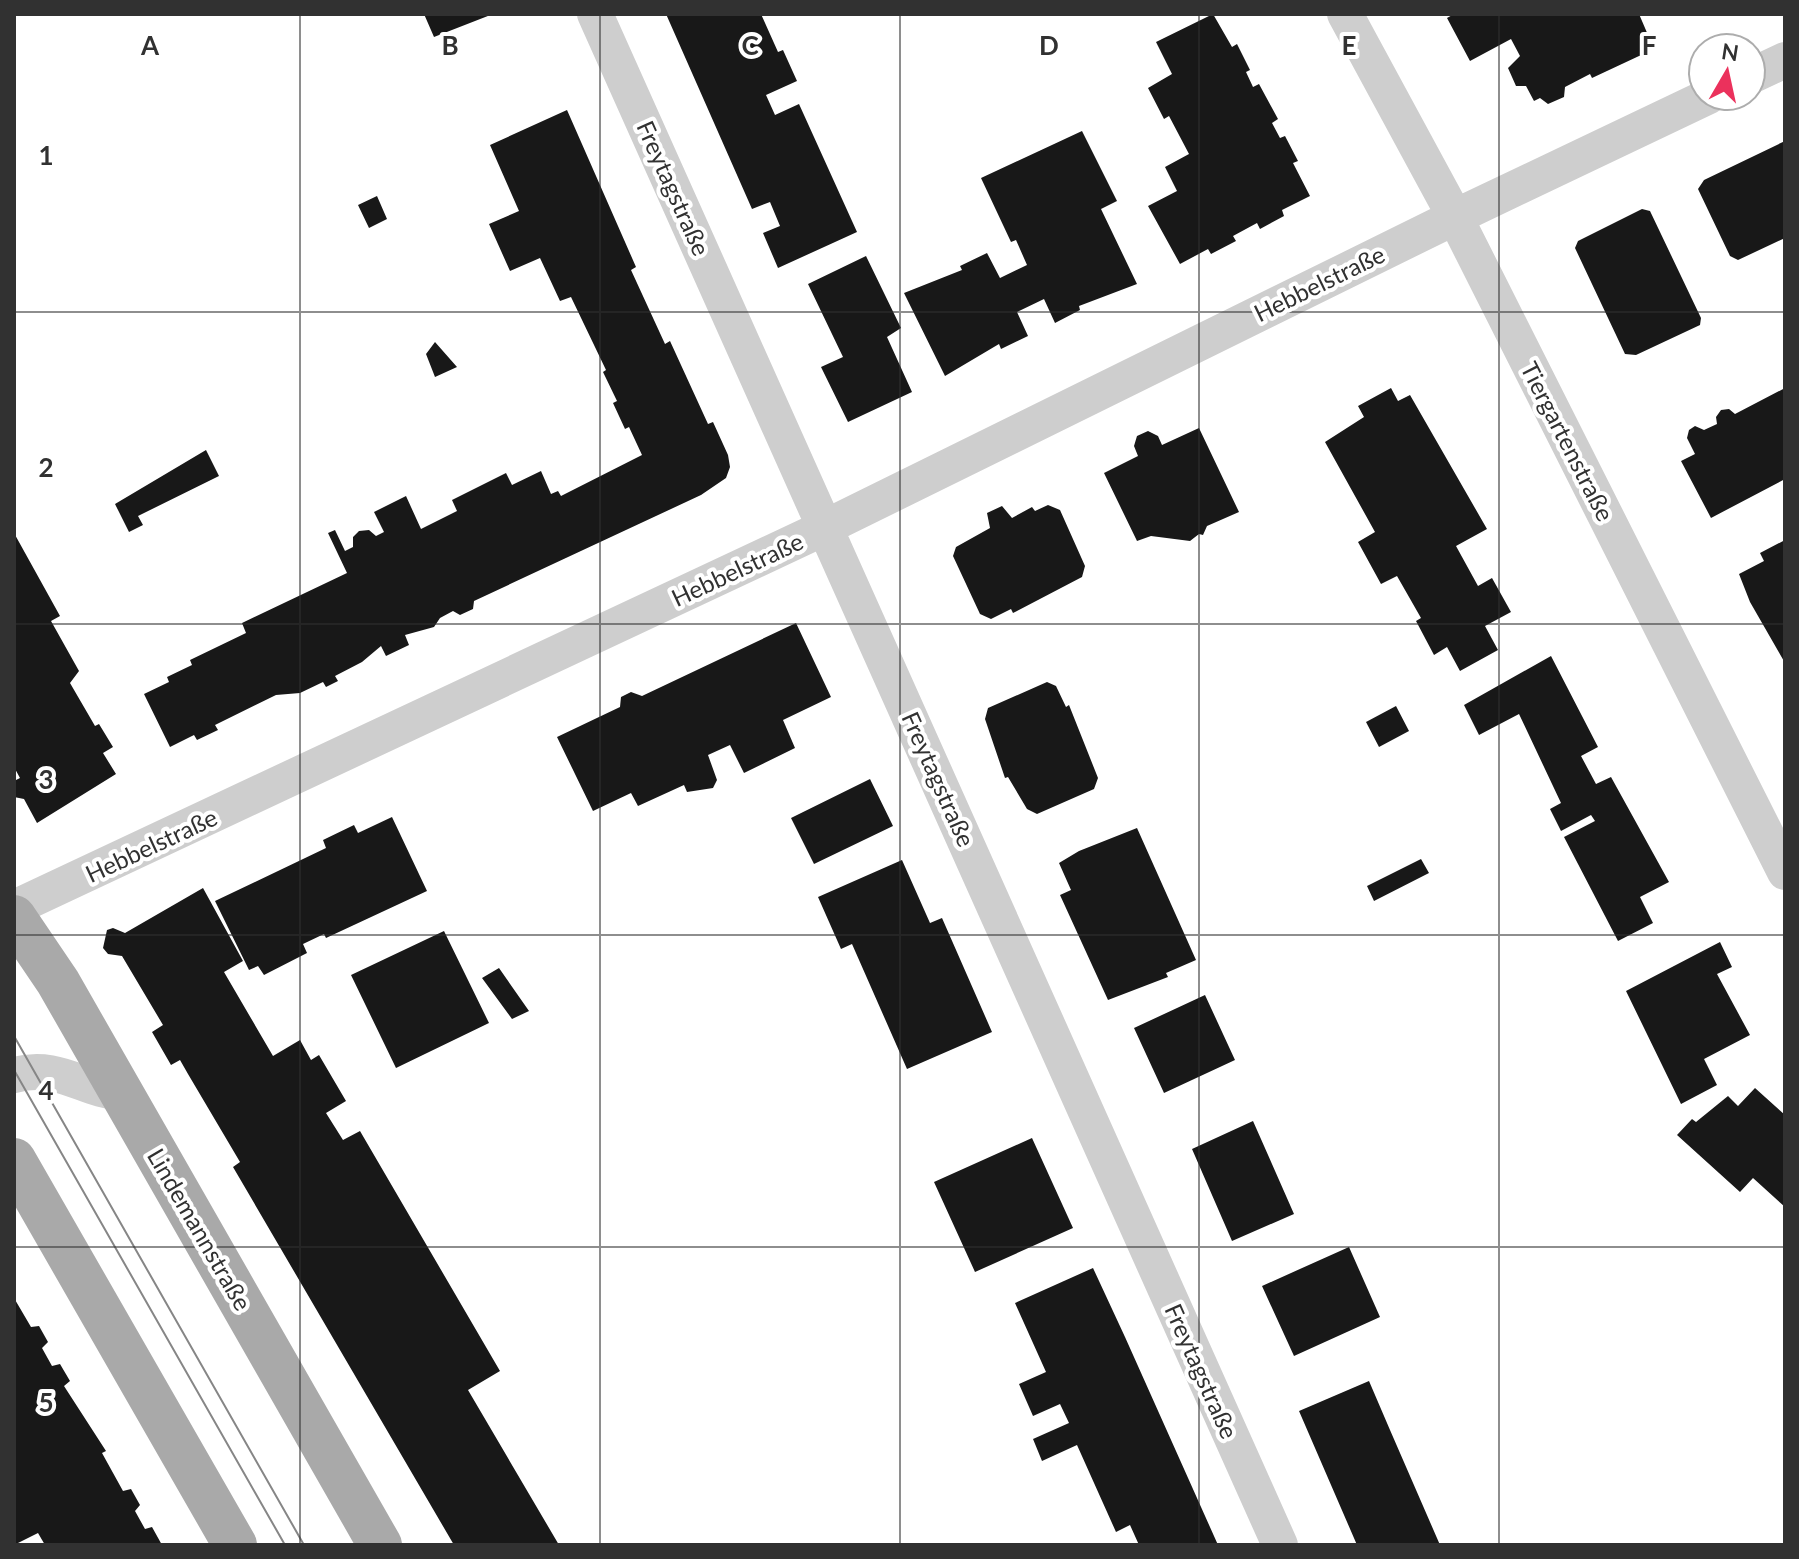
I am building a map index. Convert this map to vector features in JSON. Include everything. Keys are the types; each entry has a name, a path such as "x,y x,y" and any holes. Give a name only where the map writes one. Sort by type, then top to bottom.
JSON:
{"main road":[{"name":"Lindemannstraße","path":"14,917 58,982 380,1545"},
{"path":"14,1160 235,1545"}],"street":[{"name":"Freytagstraße","path":"595,14 1280,1545"},
{"name":"Tiergartenstraße","path":"1345,14 1455,217 1785,872"},
{"name":"Hebbelstraße","path":"14,908 826,527 1455,217 1687,106"},
{"path":"14,1075 35,1071 52,1073 86,1081 98,1091 122,1093"}],"building":[{"path":"424,14 493,14 434,37"},
{"path":"666,14 761,14 778,52 783,50 797,81 766,95 775,115 799,104 857,232 778,268 763,233 780,226 770,202 752,209"},
{"path":"1213,14 1232,47 1237,44 1250,70 1246,72 1253,87 1259,84 1278,119 1272,123 1280,138 1285,136 1298,161 1293,163 1310,196 1282,210 1284,216 1260,229 1257,223 1233,236 1236,241 1211,254 1208,249 1180,264 1148,206 1177,191 1165,167 1189,154 1169,116 1164,119 1148,88 1172,74 1156,42"},
{"path":"1454,14 1639,14 1654,49 1592,78 1590,74 1565,87 1564,97 1548,104 1540,98 1534,101 1526,86 1516,86 1508,68 1520,56 1511,39 1470,61 1447,18"},
{"path":"567,110 636,267 631,270 665,344 670,341 708,424 713,422 728,455 730,467 726,478 701,495 474,601 473,609 460,615 453,611 440,618 434,627 405,635 409,645 386,656 381,646 362,662 335,676 338,681 326,687 323,682 300,693 276,695 215,725 218,730 197,740 194,735 170,747 144,694 169,682 167,677 192,665 190,660 246,633 242,623 347,573 328,533 335,530 345,551 353,547 353,537 359,531 369,530 376,536 384,532 374,512 406,496 421,529 457,511 452,500 506,473 512,485 541,471 551,494 558,491 561,496 642,455 613,403 617,401 603,372 606,370 571,297 560,301 540,258 510,271 489,224 519,211 490,145"},
{"path":"1082,131 1117,201 1101,209 1137,284 1079,306 1080,310 1055,323 1044,299 1017,312 1028,336 1001,349 999,344 945,376 904,293 962,270 960,266 987,253 1000,278 1027,265 1016,240 1011,242 981,178"},
{"path":"1785,141 1785,238 1738,260 1730,256 1698,189 1704,180"},
{"path":"377,196 387,219 369,228 358,205"},
{"path":"1642,209 1650,211 1701,318 1700,325 1636,355 1625,354 1575,248 1578,241"},
{"path":"866,256 901,328 887,337 912,392 848,422 821,367 843,357 808,284"},
{"path":"435,342 457,367 435,377 426,354"},
{"path":"1391,388 1398,401 1410,395 1487,529 1456,546 1478,586 1492,578 1511,612 1485,626 1498,650 1460,671 1447,647 1434,655 1416,621 1421,618 1397,576 1381,584 1358,542 1375,532 1325,442 1364,417 1358,406"},
{"path":"1785,388 1785,479 1711,518 1681,461 1695,454 1687,438 1689,430 1695,426 1704,430 1717,424 1716,417 1721,410 1729,409 1735,414"},
{"path":"1199,428 1239,512 1207,526 1203,535 1199,534 1190,541 1151,536 1137,541 1104,473 1138,456 1134,446 1137,436 1148,431 1158,436 1162,445"},
{"path":"206,450 219,476 138,516 143,525 129,532 115,504"},
{"path":"1048,505 1060,510 1085,566 1082,577 1013,613 1011,609 991,619 980,614 953,556 956,547 990,528 987,513 1002,506 1012,518 1032,507 1035,511"},
{"path":"14,533 60,616 51,621 79,671 70,683 95,726 99,724 113,747 103,753 116,774 37,823 24,799 14,797 14,781 20,778 14,767"},
{"path":"1785,540 1785,663 1750,602 1739,574 1764,561 1760,553"},
{"path":"796,623 831,697 783,720 795,748 744,773 730,745 708,755 717,780 713,788 687,792 684,785 638,806 631,793 593,811 557,737 620,707 621,697 631,692 642,696"},
{"path":"1551,656 1598,747 1581,756 1596,784 1611,777 1669,882 1640,897 1653,923 1618,941 1564,837 1595,821 1591,815 1561,831 1550,809 1561,803 1519,714 1479,735 1464,705"},
{"path":"1047,682 1056,686 1066,707 1069,705 1098,778 1094,789 1037,814 1027,809 1008,777 1005,778 985,719 988,708"},
{"path":"1396,706 1409,731 1379,747 1366,722"},
{"path":"870,779 893,826 814,864 791,818"},
{"path":"392,817 427,891 326,938 324,934 303,944 307,953 264,975 258,966 249,970 215,901 326,848 323,840 354,825 358,833"},
{"path":"1137,828 1196,960 1166,973 1168,977 1108,1000 1060,895 1071,890 1059,863 1079,851"},
{"path":"1421,859 1429,873 1374,901 1367,886"},
{"path":"902,860 930,923 942,918 992,1032 907,1069 852,944 841,949 818,897"},
{"path":"203,888 243,961 224,972 273,1056 300,1040 311,1060 319,1055 346,1101 326,1113 343,1140 360,1131 500,1371 468,1390 559,1545 454,1545 233,1167 240,1162 180,1060 171,1065 152,1032 163,1025 122,956 108,954 103,948 107,930 113,928 125,933"},
{"path":"444,931 489,1023 396,1068 351,975"},
{"path":"1720,942 1732,967 1717,974 1750,1035 1704,1059 1717,1085 1681,1104 1626,991"},
{"path":"499,968 529,1011 512,1019 482,978"},
{"path":"1205,995 1235,1060 1164,1093 1134,1028"},
{"path":"1755,1088 1785,1115 1785,1207 1753,1178 1740,1192 1677,1135 1692,1119 1696,1122 1728,1096 1738,1106"},
{"path":"1253,1121 1294,1214 1232,1241 1192,1149"},
{"path":"1032,1138 1073,1228 975,1272 934,1182"},
{"path":"1349,1247 1380,1317 1294,1356 1262,1286"},
{"path":"1093,1268 1218,1545 1139,1545 1130,1525 1116,1532 1077,1445 1042,1461 1033,1439 1069,1423 1060,1404 1033,1416 1019,1384 1046,1372 1015,1303"},
{"path":"14,1298 31,1327 39,1326 48,1342 42,1348 52,1366 60,1364 70,1381 64,1386 106,1451 102,1453 123,1491 131,1489 140,1505 135,1511 145,1529 152,1527 162,1545 45,1545 38,1533 14,1545"},
{"path":"1369,1381 1440,1545 1357,1545 1299,1411"}],"tram line":[{"path":"14,1036 304,1545"},
{"path":"14,1070 285,1545"}]}
